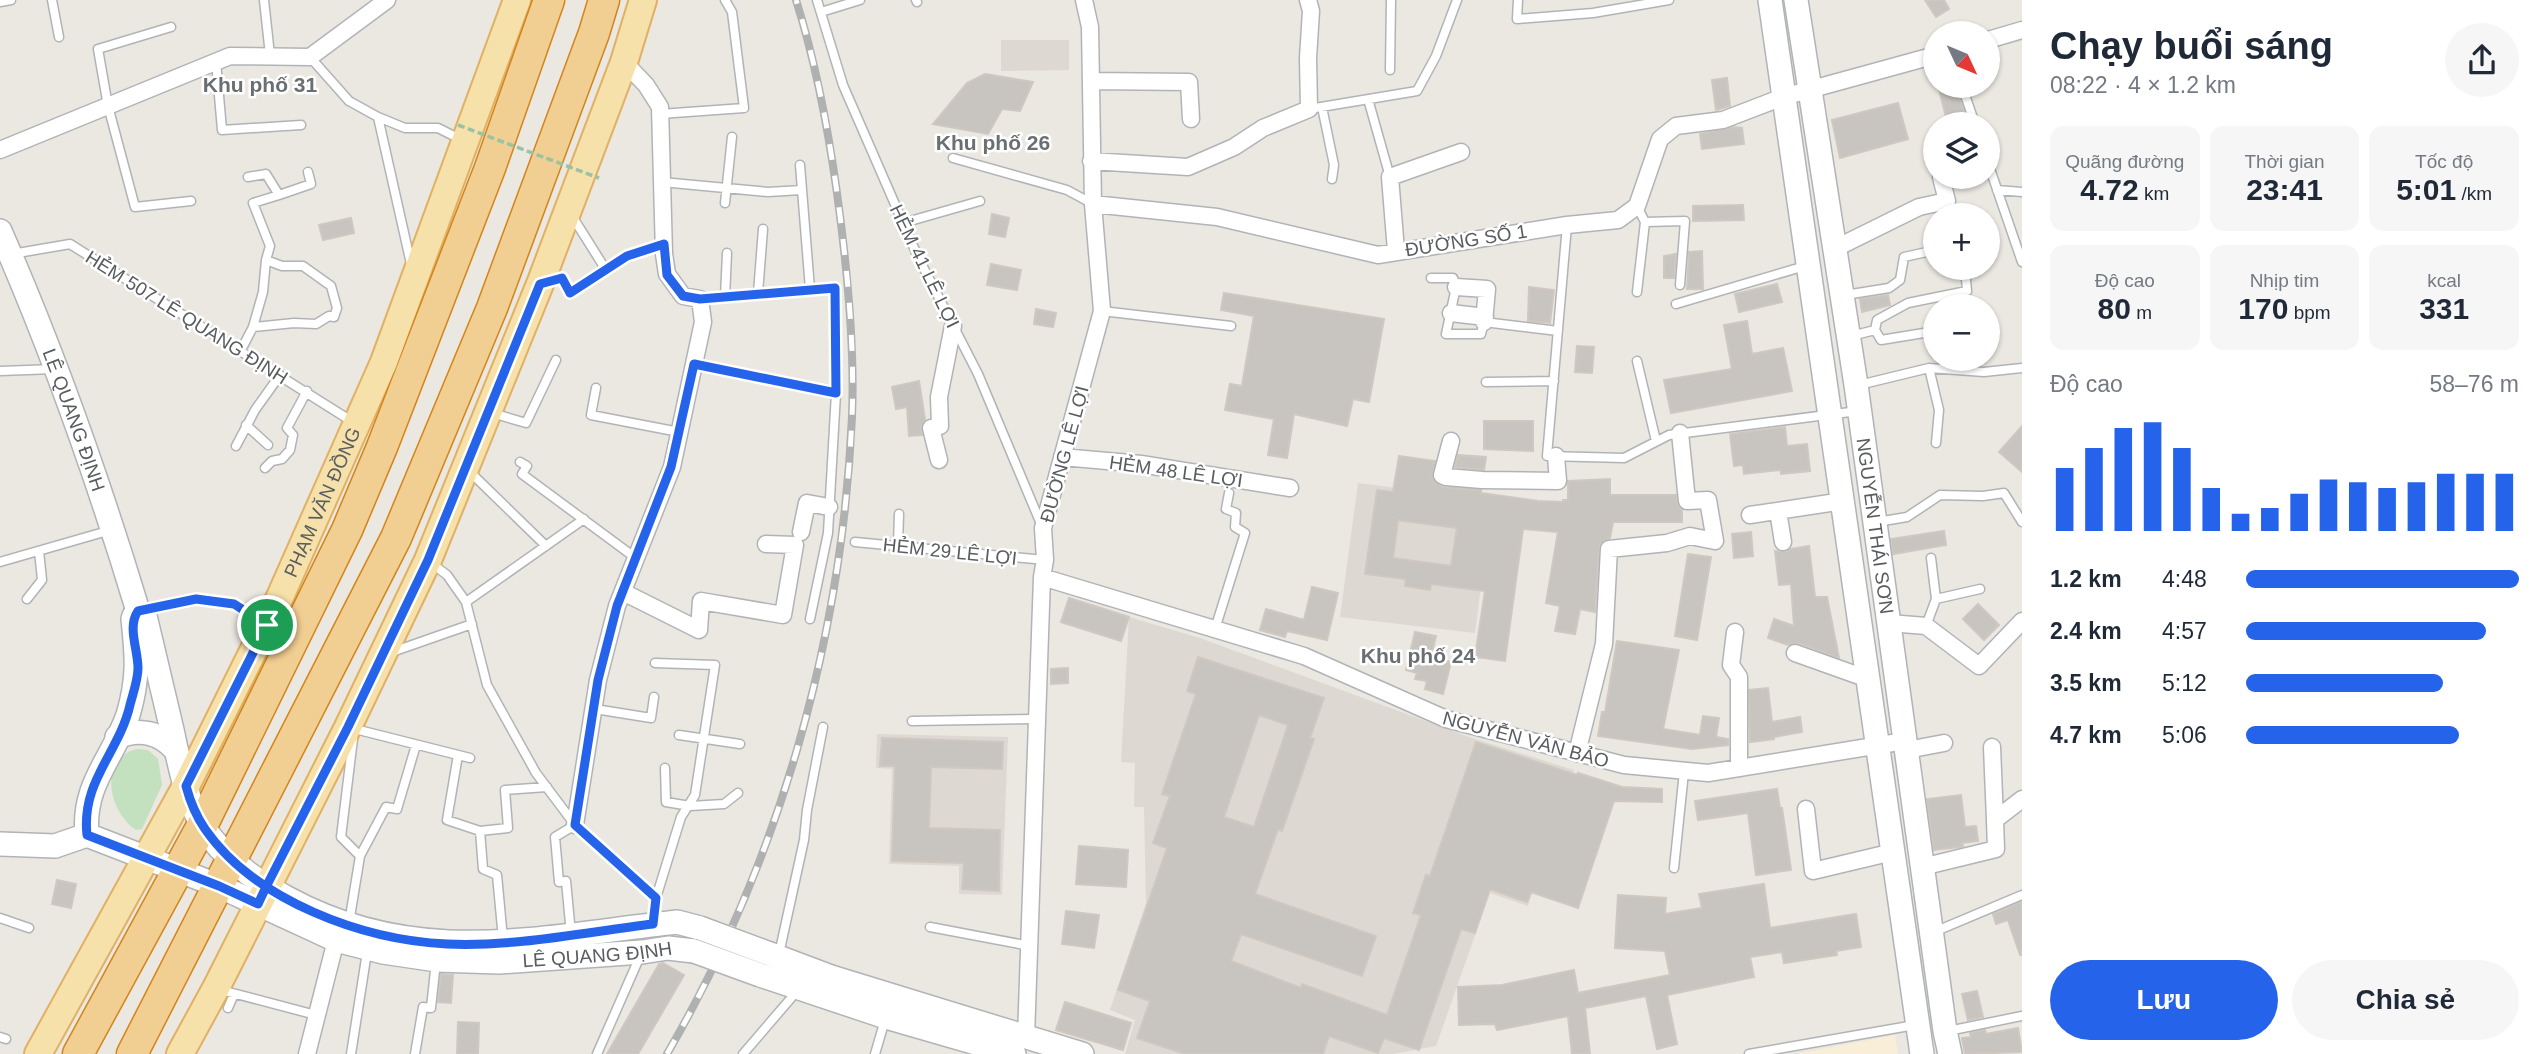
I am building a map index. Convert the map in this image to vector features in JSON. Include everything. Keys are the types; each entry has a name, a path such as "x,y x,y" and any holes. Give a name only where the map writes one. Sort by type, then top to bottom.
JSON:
{"highway":[{"name":"PHẠM VĂN ĐỒNG","path":"78,1054 202,826 347,530 490,168 549,0"},
{"path":"132,1054 396,538 492,308 604,0"}],"main road":[{"name":"PHẠM VĂN ĐỒNG","path":"38,1054 186,786 267,625 384,362 415,279 462,133 517,0"},
{"path":"180,1054 226,997 262,895 351,728 428,560 540,284 624,62 643,0"},
{"name":"NGUYỄN THÁI SƠN","path":"1770,0 1922,1054"},
{"name":"NGUYỄN THÁI SƠN","path":"1796,0 1856,385 1950,1054"},
{"path":"570,99 624,62"},
{"name":"LÊ QUANG ĐỊNH","path":"0,231 55,369 114,530 138,611 145,616 186,786 202,826 262,895"},
{"name":"LÊ QUANG ĐỊNH","path":"138,611 133,619 138,669 127,716 90,793 86,815 87,835 219,886 262,895 342,933 368,949 437,960 499,961 668,948 694,951 886,1017 1022,1048"},
{"path":"117,737 132,732 148,733 164,739 177,752"},
{"path":"0,844 55,846 87,835"},
{"name":"LÊ QUANG ĐỊNH","path":"342,933 447,944 503,942 677,922 700,928 1022,1048"},
{"path":"1022,1048 1082,1054"}],"street":[{"path":"0,150 230,56 310,57 387,0"},
{"name":"ĐƯỜNG LÊ LỢI","path":"1022,1048 1030,946 1042,577 1045,560 1043,528 1102,311 1091,161 1090,27 1084,0"},
{"path":"1091,161 1188,167 1234,147 1264,128 1316,108 1308,58 1311,11 1308,0"},
{"path":"2000,36 2022,30"},
{"path":"1637,206 1660,139 1676,126 1723,120 1783,97 1923,59"},
{"path":"575,825 598,680 617,606 638,559 671,467 703,322 700,299 683,296 667,275 660,114 656,98 624,62"},
{"path":"1091,80 1189,82 1191,119"},
{"path":"1396,251 1390,177 1461,152"},
{"path":"1834,249 1919,207 1947,201 1944,189"},
{"name":"ĐƯỜNG SỐ 1","path":"1093,204 1217,217 1378,255 1567,225 1618,220 1637,206"},
{"path":"1451,313 1485,319 1487,289 1456,287"},
{"path":"939,460 932,428 940,426 939,397 953,326"},
{"path":"1577,753 1604,644 1609,549 1667,543 1690,536 1715,541 1708,500 1688,501 1680,433"},
{"path":"1451,441 1442,474 1446,477 1558,481 1556,456"},
{"name":"HẺM 48 LÊ LỢI","path":"1062,457 1141,464 1290,488"},
{"path":"1750,515 1843,501"},
{"path":"800,532 807,503 829,508"},
{"path":"1778,511 1783,542"},
{"path":"623,592 699,630 701,601 783,615 795,545 766,544"},
{"name":"NGUYỄN VĂN BẢO","path":"1042,577 1206,631 1304,656 1474,732 1624,765 1708,773 1877,745 1944,743"},
{"path":"1889,623 1926,626 1979,666 2022,621"},
{"path":"1735,632 1731,665 1739,677 1739,768"},
{"path":"1795,653 1868,679"},
{"path":"1922,867 1996,849 1992,747"},
{"path":"1996,820 2022,799"},
{"path":"1805,809 1813,871 1894,852"},
{"path":"307,1054 316,1015 342,933"}],"lane":[{"path":"0,2 11,0"},
{"path":"52,0 59,37"},
{"path":"264,0 270,55"},
{"path":"660,114 744,108 732,12 725,0"},
{"name":"HẺM 41 LÊ LỢI","path":"817,0 843,85 904,223 978,374 1043,528"},
{"path":"821,12 860,0"},
{"path":"1390,70 1391,0"},
{"path":"1332,179 1334,165 1316,108 1417,91 1436,56 1457,0"},
{"path":"1518,0 1517,19 1593,13 1669,0"},
{"path":"172,27 98,49 108,106 135,208 191,201"},
{"path":"310,57 349,101 378,117 404,128 438,128 462,133"},
{"path":"216,61 222,130 301,125"},
{"path":"1368,99 1390,177"},
{"path":"378,117 415,279"},
{"path":"725,203 732,137"},
{"path":"953,158 1067,190 1093,204"},
{"path":"800,165 810,289"},
{"path":"241,351 253,327 263,292 270,246 253,203 311,184 307,172"},
{"path":"248,177 266,174 279,195"},
{"path":"662,182 768,192 802,190"},
{"path":"2022,192 1997,190 2022,262"},
{"path":"904,223 980,201"},
{"path":"1637,206 1644,222 1637,292"},
{"path":"568,210 606,270"},
{"path":"1644,222 1685,221 1680,285"},
{"path":"1567,225 1547,456 1624,458 1669,435 1858,411"},
{"path":"758,293 763,229"},
{"name":"HẺM 507 LÊ QUANG ĐỊNH","path":"10,254 69,244 356,424"},
{"path":"540,284 562,278 570,293 627,256 664,244"},
{"path":"725,297 727,253"},
{"path":"1842,295 1889,288 1900,280 1904,257 1923,253"},
{"path":"253,327 316,324 329,316 334,317 337,308 331,286 303,266 282,267 266,260"},
{"path":"1676,304 1808,265"},
{"path":"1431,278 1454,278 1456,287 1451,313"},
{"path":"1923,333 1881,340 1875,330 1877,320 1908,303 1967,291 1966,280"},
{"path":"700,299 835,288 836,393 828,533 810,619"},
{"path":"1102,311 1231,326"},
{"path":"1485,319 1558,331"},
{"path":"1848,337 1875,330"},
{"path":"489,412 526,423 556,360"},
{"path":"1637,361 1656,441"},
{"path":"694,364 836,393"},
{"path":"2000,370 2022,368"},
{"path":"0,371 55,369"},
{"path":"1856,385 1923,369"},
{"path":"1930,371 1939,410 1937,443"},
{"path":"1970,371 1994,371"},
{"path":"236,446 246,425 280,375"},
{"path":"1486,382 1554,381"},
{"path":"596,388 591,415 679,432"},
{"path":"265,468 272,461 282,459 290,450 293,435 287,428 307,391"},
{"path":"246,425 268,445"},
{"path":"520,462 527,466 522,474 638,559"},
{"path":"466,468 546,546"},
{"path":"1206,631 1245,533 1235,527 1236,513 1226,509 1229,493"},
{"path":"1874,523 1907,517 1940,495 2004,494 2022,522"},
{"path":"898,545 899,514"},
{"path":"466,602 584,519"},
{"path":"0,562 114,530"},
{"name":"HẺM 29 LÊ LỢI","path":"855,542 1045,560"},
{"path":"27,599 41,580 38,551"},
{"path":"1926,626 1936,599 1931,558"},
{"path":"428,560 447,575 466,602 487,685 536,772 575,825 656,898"},
{"path":"1936,599 1980,589"},
{"path":"138,611 196,599 234,604 267,625"},
{"path":"382,656 472,624"},
{"path":"653,924 656,898 681,817 695,795 715,665 655,663"},
{"path":"595,709 651,718 654,697"},
{"path":"912,721 1037,719"},
{"path":"774,956 804,840 807,810 824,727"},
{"path":"360,856 341,837 351,728 470,758"},
{"path":"679,736 740,744"},
{"path":"342,933 360,856 386,807 397,809 416,745"},
{"path":"458,755 447,820 480,831 508,828 505,790 548,788"},
{"path":"665,768 666,802 690,806 723,804 737,793"},
{"path":"1674,868 1684,772"},
{"path":"571,934 566,881 559,882 555,836 575,825"},
{"path":"480,831 483,869 497,875 503,942"},
{"path":"1931,933 2022,895"},
{"path":"0,918 29,928"},
{"path":"930,927 1030,946"},
{"path":"351,1054 368,949"},
{"path":"597,1054 642,952"},
{"path":"415,1054 423,1007 430,1008 437,960"},
{"path":"743,1054 800,988"},
{"path":"226,997 316,1015"},
{"path":"1945,1031 2022,1016"},
{"path":"875,1054 886,1017"},
{"path":"1749,1054 1919,1025"}],"path":[{"path":"462,133 599,178"}],"shaded area":[{"path":"1001,40 1069,40 1069,70 1001,71"},
{"path":"1358,483 1492,500 1475,633 1340,617"},
{"path":"1129,617 1200,638 1472,738 1574,770 1528,906 1490,893 1436,1046 1393,1054 1125,1054 1135,1020 1110,1010 1146,903 1144,807 1134,807 1135,763 1121,762"},
{"path":"877,734 1008,737 1002,895 959,894 959,866 889,864 892,769 876,768"},
{"path":"1895,1035 1898,1054 1796,1054"}],"green space":[{"path":"137,749 148,750 158,759 162,785 142,829 136,830 126,822 119,811 111,786 116,763 125,754"}],"building":[{"path":"1925,0 1944,0 1949,9 1936,17"},
{"path":"985,74 1033,82 1020,111 1002,109 988,134 933,124 967,83"},
{"path":"1727,78 1730,106 1716,110 1712,80"},
{"path":"1941,98 1960,98 1964,112 1945,112"},
{"path":"1898,103 1908,139 1840,158 1832,120"},
{"path":"1733,127 1742,128 1744,144 1702,149 1700,134"},
{"path":"1743,205 1744,220 1693,221 1693,206"},
{"path":"992,214 1009,218 1005,237 989,234"},
{"path":"351,218 354,233 323,240 319,225"},
{"path":"1702,251 1703,289 1687,289 1689,252"},
{"path":"1676,254 1674,278 1664,278 1664,256"},
{"path":"991,264 1021,270 1017,290 987,285"},
{"path":"1777,284 1782,302 1739,312 1735,294"},
{"path":"1529,287 1554,290 1550,323 1528,321"},
{"path":"1224,293 1384,319 1369,402 1353,399 1347,426 1294,414 1287,458 1268,455 1274,419 1225,410 1230,384 1242,386 1254,316 1221,310"},
{"path":"1888,295 1890,305 1862,312 1860,299"},
{"path":"1036,309 1056,313 1053,327 1034,324"},
{"path":"1747,321 1752,354 1783,348 1792,391 1671,413 1664,380 1732,369 1724,325"},
{"path":"1577,346 1594,347 1592,373 1575,372"},
{"path":"919,381 925,419 921,426 922,435 909,436 907,407 896,409 892,387"},
{"path":"1484,421 1533,421 1533,451 1484,449"},
{"path":"2022,426 2022,472 1999,452"},
{"path":"1785,427 1787,446 1807,444 1810,471 1781,474 1781,470 1744,474 1743,465 1734,466 1730,434"},
{"path":"1458,455 1486,457 1484,470 1455,467"},
{"path":"1399,456 1435,461 1432,478 1442,487 1481,490 1481,493 1538,501 1568,500 1568,481 1610,479 1610,495 1676,495 1678,506 1682,510 1682,522 1613,522 1610,538 1603,541 1599,548 1595,612 1580,609 1575,634 1555,631 1560,606 1546,603 1558,532 1523,529 1505,661 1475,657 1485,591 1431,584 1430,590 1405,586 1406,579 1365,574 1377,490 1393,492","holes":["1398,520 1457,528 1451,566 1393,558"]},
{"path":"1944,531 1946,545 1893,554 1891,539"},
{"path":"1751,532 1753,556 1734,558 1732,534"},
{"path":"1809,546 1815,597 1827,597 1839,658 1799,643 1788,645 1768,638 1774,619 1794,626 1791,584 1779,585 1775,551 1784,552"},
{"path":"1688,554 1711,557 1697,640 1675,636"},
{"path":"1312,587 1338,593 1327,640 1287,631 1285,637 1260,630 1266,609 1304,620"},
{"path":"1069,598 1129,617 1121,641 1061,622"},
{"path":"1978,604 1999,625 1984,640 1963,619"},
{"path":"1415,632 1436,636 1431,657 1451,662 1443,694 1425,689 1427,681 1415,679 1417,673 1406,670"},
{"path":"1617,641 1679,650 1663,729 1700,735 1703,716 1719,718 1716,737 1728,739 1728,745 1692,749 1598,736 1602,712 1605,712"},
{"path":"1198,657 1324,698 1310,738 1314,739 1282,831 1278,829 1255,894 1376,936 1362,976 1241,934 1231,961 1301,988 1302,984 1387,1015 1421,915 1413,913 1426,875 1430,876 1476,742 1622,787 1662,789 1662,802 1614,801 1578,908 1531,892 1527,902 1490,889 1475,933 1461,929 1419,1050 1384,1038 1378,1053 1329,1036 1323,1054 1185,1054 1137,1038 1150,1001 1118,990 1167,848 1153,843 1170,796 1162,794 1196,694 1187,691","holes":["1259,715 1288,725 1254,827 1224,817"]},
{"path":"1068,668 1068,683 1051,684 1051,669"},
{"path":"1768,688 1772,722 1800,717 1802,732 1750,742 1749,690"},
{"path":"882,738 1003,742 1002,769 931,767 929,828 1000,830 999,891 962,889 964,863 892,861 895,766 880,766"},
{"path":"1777,789 1791,870 1756,875 1748,813 1698,820 1695,801"},
{"path":"1961,795 1965,827 1976,826 1978,841 1962,843 1963,846 1960,847 1934,850 1927,799"},
{"path":"1079,846 1128,850 1126,887 1076,884"},
{"path":"57,880 76,884 71,908 52,904"},
{"path":"1764,884 1770,928 1856,914 1861,947 1836,951 1837,955 1784,963 1782,952 1750,957 1754,977 1667,995 1677,1044 1657,1049 1646,996 1585,1008 1590,1054 1572,1054 1568,1016 1497,1030 1495,1024 1459,1025 1458,987 1502,985 1574,970 1578,993 1670,975 1665,951 1615,948 1618,895 1666,898 1665,914 1702,908 1699,894"},
{"path":"2022,902 2020,955 2008,920 1996,924 1993,914"},
{"path":"1066,911 1099,915 1094,948 1062,944"},
{"path":"663,963 684,975 638,1054 607,1054 659,964"},
{"path":"441,974 453,975 451,1003 438,1002"},
{"path":"1977,991 1983,1017 1968,1020 1962,994"},
{"path":"1065,1002 1131,1023 1123,1050 1056,1030"},
{"path":"458,1022 479,1023 478,1054 457,1054"},
{"path":"2018,1028 2022,1052 1965,1054 1962,1038 1971,1037 1970,1033 1985,1030 1986,1034"}],"railway":[{"path":"667,1054 707,980 742,905 772,827 798,747 819,666 835,584 846,501 853,389 847,277 825,120 810,48 796,0"}],"district":[{"name":"Khu phố 31","path":"260,85"},
{"name":"Khu phố 26","path":"993,143"},
{"name":"Khu phố 24","path":"1418,656"}],"route":[{"path":"267,625 186,786 203,827 232,859 266,887 348,926 406,939 447,944 503,942 653,924 656,898 575,825 598,680 617,606 638,559 671,467 694,364 836,393 835,288 700,299 683,296 667,275 664,244 627,256 570,293 562,278 540,284 428,560 348,727 266,887 258,904 87,835 86,815 94,782 127,716 138,669 133,619 138,611 196,599 234,604 267,625"}]}
